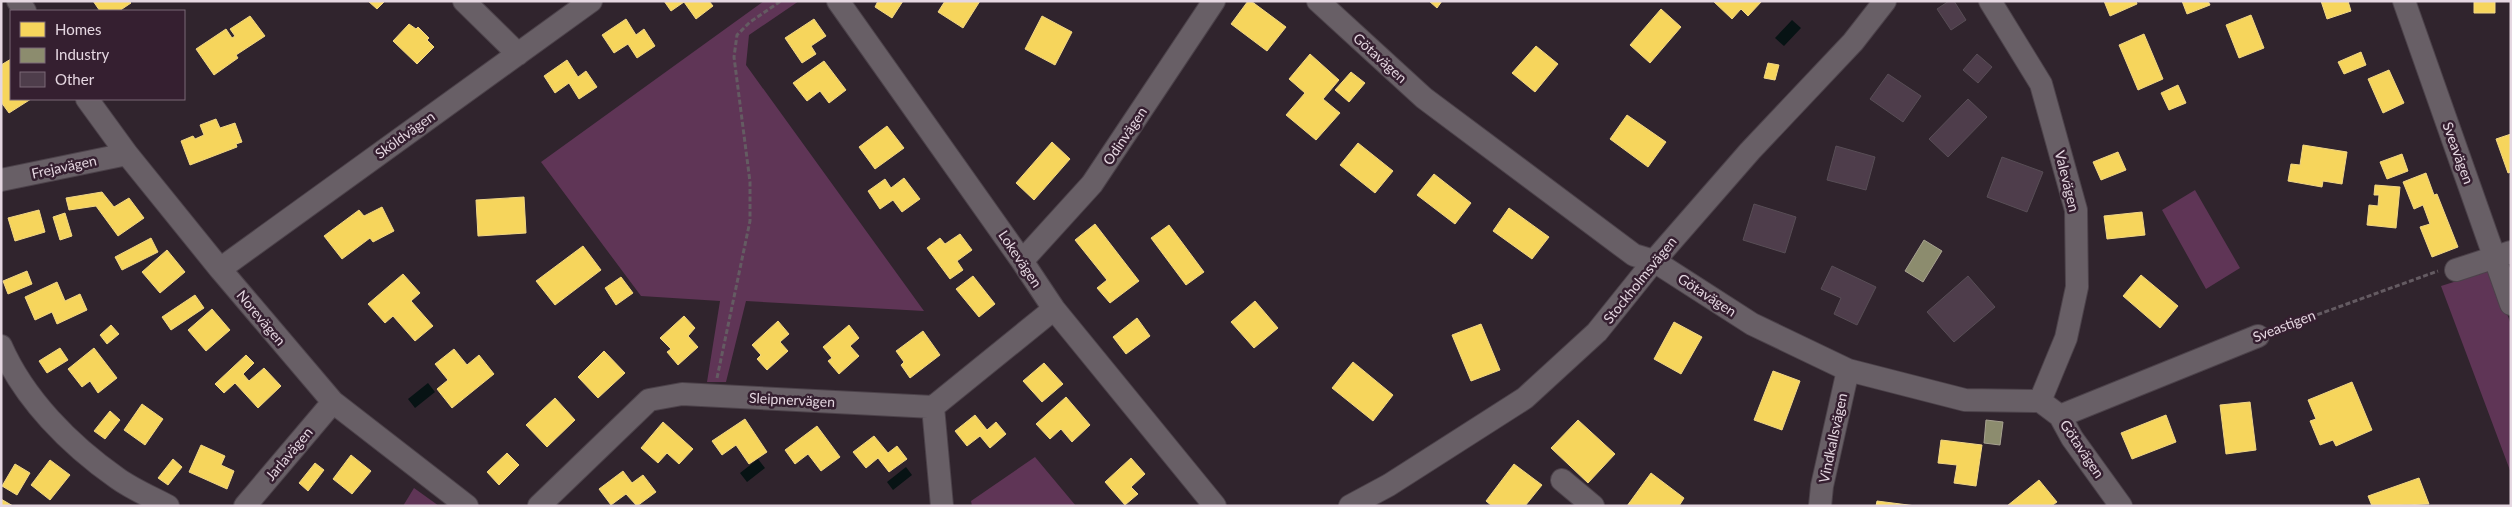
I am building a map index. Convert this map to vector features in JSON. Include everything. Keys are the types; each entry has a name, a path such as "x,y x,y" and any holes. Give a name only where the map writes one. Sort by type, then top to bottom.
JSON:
{"street":[{"path":"464,1 518,54"},
{"name":"Sköldvägen","path":"220,269 591,1"},
{"name":"Lokevägen","path":"838,1 1054,309 1215,506"},
{"name":"Odinvägen","path":"1022,261 1092,184 1214,1"},
{"name":"Götavägen","path":"1318,1 1424,98 1634,255 1654,260 1752,324 1848,370 1965,400 2040,402 2060,416 2072,438 2121,506"},
{"name":"Stockholmsvägen","path":"1350,506 1389,485 1525,398 1598,332 1654,260 1750,151 1853,42 1885,1"},
{"name":"Valevägen","path":"1990,1 2040,84 2076,210 2077,287 2066,338 2040,402"},
{"name":"Sveavägen","path":"2404,1 2503,254 2511,304"},
{"name":"Norevägen","path":"88,100 127,154 220,269 333,402 467,506"},
{"name":"Frejavägen","path":"1,180 127,154"},
{"path":"2456,270 2503,254"},
{"path":"942,506 933,407 1054,309"},
{"name":"Sveastigen","path":"2060,416 2258,336"},
{"path":"1,346 8,361 28,392 64,435 118,479 168,506"},
{"name":"Vindkallsvägen","path":"1820,506 1822,486 1848,370"},
{"name":"Sleipnervägen","path":"539,506 648,400 682,394 933,407"},
{"name":"Jarlavägen","path":"244,506 333,402"},
{"path":"1562,480 1593,506"}],"path":[{"path":"713,395 750,221 750,182 734,57 737,35 750,22 781,1"},
{"name":"Sveastigen","path":"2258,336 2450,267 2456,270"}],"shaded area":[{"path":"764,1 799,1 749,35 746,65 924,311 746,301 726,382 707,382 720,301 641,296 541,162"},
{"path":"1792,20 1801,28 1784,46 1775,38"},
{"path":"2195,190 2240,268 2206,289 2162,210"},
{"path":"2492,270 2511,325 2511,473 2441,286"},
{"path":"428,383 435,392 415,408 408,399"},
{"path":"1035,457 1076,506 972,506 971,501"},
{"path":"758,459 765,468 747,482 740,473"},
{"path":"906,467 912,475 893,490 887,482"},
{"path":"414,488 439,506 403,506"}],"building: Homes":[{"path":"93,1 129,1 131,3 120,10 99,10"},
{"path":"368,1 385,1 377,9"},
{"path":"664,1 709,1 713,6 696,19 684,2 671,11"},
{"path":"878,1 903,1 892,18 875,7"},
{"path":"945,1 980,1 963,28 938,12"},
{"path":"1248,1 1251,1 1286,27 1267,51 1231,24"},
{"path":"1429,1 1442,1 1437,8"},
{"path":"1713,1 1762,1 1748,16 1741,9 1732,19"},
{"path":"2104,1 2136,1 2137,4 2110,16"},
{"path":"2182,1 2208,1 2210,5 2187,14"},
{"path":"2321,1 2348,1 2351,11 2327,19"},
{"path":"2474,1 2495,1 2495,13 2474,13"},
{"path":"1661,9 1681,27 1650,63 1630,45"},
{"path":"2251,15 2264,48 2239,58 2226,25"},
{"path":"250,16 265,36 236,55 238,58 214,75 196,49 226,29 232,38 235,36 230,29"},
{"path":"1042,16 1072,32 1055,65 1025,49"},
{"path":"626,19 636,35 644,29 655,46 637,58 628,44 614,53 602,35"},
{"path":"814,19 826,36 811,46 816,54 802,63 785,38"},
{"path":"409,24 416,29 418,27 429,38 427,40 434,47 417,64 393,41"},
{"path":"2144,34 2163,79 2138,90 2119,45"},
{"path":"1536,46 1558,64 1535,92 1512,73"},
{"path":"2361,52 2366,65 2344,74 2338,62"},
{"path":"1310,54 1339,80 1323,99 1340,113 1316,140 1286,115 1305,93 1289,79"},
{"path":"10,60 10,100 29,100 9,113 1,102 1,65"},
{"path":"567,60 578,77 586,71 597,87 579,99 569,83 555,93 544,76"},
{"path":"824,61 846,90 829,103 820,91 807,101 793,83"},
{"path":"1768,63 1779,65 1775,80 1764,78"},
{"path":"2389,70 2404,103 2383,113 2368,79"},
{"path":"1351,72 1365,83 1349,102 1335,90"},
{"path":"2178,85 2186,103 2169,110 2161,93"},
{"path":"1627,115 1666,142 1648,167 1610,139"},
{"path":"216,119 220,128 235,123 242,142 236,144 237,147 190,165 181,141 193,136 195,139 204,135 200,125"},
{"path":"887,126 904,148 875,169 859,147"},
{"path":"2511,134 2511,172 2508,173 2496,139"},
{"path":"1052,142 1070,159 1034,200 1016,183"},
{"path":"1358,143 1393,171 1375,193 1340,165"},
{"path":"2303,145 2347,152 2342,184 2323,181 2322,187 2288,181 2291,164 2300,165"},
{"path":"2118,152 2126,170 2101,180 2093,162"},
{"path":"2402,154 2408,171 2387,179 2380,162"},
{"path":"2426,173 2434,195 2437,194 2458,247 2432,257 2420,227 2430,224 2423,205 2414,209 2403,182"},
{"path":"1434,174 1471,203 1455,224 1417,195"},
{"path":"904,178 920,199 902,212 893,200 880,209 868,191 885,179 891,188"},
{"path":"2375,185 2400,187 2396,228 2367,225 2369,205 2378,206 2379,195 2374,195"},
{"path":"102,192 114,207 129,198 144,218 118,236 96,206 69,210 66,198"},
{"path":"524,197 526,233 478,236 476,200"},
{"path":"382,207 394,231 373,242 370,238 342,259 324,236 359,210 364,216"},
{"path":"1509,208 1549,237 1532,259 1493,231"},
{"path":"39,210 45,232 15,241 8,218"},
{"path":"2142,212 2145,235 2107,239 2104,216"},
{"path":"65,213 72,236 60,240 53,217"},
{"path":"1095,224 1139,281 1110,303 1097,288 1107,280 1075,240"},
{"path":"1169,225 1204,272 1186,285 1151,238"},
{"path":"960,234 972,250 957,261 963,270 950,279 927,248 940,238 945,244"},
{"path":"151,238 158,252 122,270 115,257"},
{"path":"583,246 601,270 555,305 536,281"},
{"path":"167,250 185,272 160,293 142,272"},
{"path":"27,271 32,284 8,294 3,281"},
{"path":"403,274 420,293 411,301 433,326 415,341 393,316 385,323 368,304"},
{"path":"2141,275 2178,306 2160,328 2123,296"},
{"path":"973,276 995,304 979,317 956,289"},
{"path":"621,277 633,293 616,305 605,288"},
{"path":"57,282 65,301 80,294 87,310 57,324 52,312 35,320 25,297"},
{"path":"195,295 204,308 171,330 162,317"},
{"path":"1255,301 1278,328 1254,348 1231,322"},
{"path":"212,309 230,330 206,351 188,330"},
{"path":"684,316 695,328 688,336 698,347 678,365 667,352 671,349 660,338"},
{"path":"1137,318 1150,336 1126,354 1113,337"},
{"path":"778,321 789,334 780,342 788,351 767,370 757,359 761,355 752,345"},
{"path":"1674,322 1702,337 1681,374 1654,359"},
{"path":"1481,324 1500,370 1471,381 1452,335"},
{"path":"111,325 119,334 107,344 100,335"},
{"path":"849,325 859,338 850,346 859,356 839,374 828,361 832,358 823,347"},
{"path":"923,331 940,355 910,378 901,365 904,362 896,351"},
{"path":"60,348 68,360 47,373 39,361"},
{"path":"94,348 117,378 98,393 90,381 82,387 68,369"},
{"path":"454,349 467,365 479,355 494,374 452,408 437,389 448,380 435,364"},
{"path":"604,351 625,373 598,398 578,377"},
{"path":"246,355 254,363 243,374 249,381 264,368 281,386 258,408 235,383 224,393 215,384"},
{"path":"1353,362 1393,395 1373,421 1332,388"},
{"path":"1044,363 1063,384 1042,402 1023,381"},
{"path":"1773,371 1800,381 1782,430 1754,420"},
{"path":"2352,382 2372,430 2336,446 2333,440 2320,445 2310,421 2316,419 2308,400"},
{"path":"1066,397 1090,425 1072,442 1061,429 1050,439 1036,424"},
{"path":"555,398 575,420 547,447 526,425"},
{"path":"2250,402 2256,450 2226,454 2220,405"},
{"path":"142,404 163,419 145,445 124,430"},
{"path":"110,411 120,420 105,439 94,431"},
{"path":"975,415 987,430 996,422 1006,434 990,448 980,436 967,446 955,431"},
{"path":"2166,415 2176,442 2132,459 2121,433"},
{"path":"745,419 767,452 749,464 736,445 722,455 712,441"},
{"path":"1578,420 1615,454 1588,483 1551,448"},
{"path":"663,422 693,449 679,464 667,453 658,463 641,448"},
{"path":"817,426 840,457 821,471 808,454 795,464 785,450"},
{"path":"874,436 888,453 897,446 907,459 889,472 878,458 866,468 853,452"},
{"path":"1941,440 1982,445 1976,486 1954,483 1957,465 1938,463"},
{"path":"201,445 225,456 221,465 234,471 227,489 189,472"},
{"path":"507,453 519,465 499,485 487,472"},
{"path":"351,455 371,471 352,494 333,479"},
{"path":"1131,458 1145,474 1131,487 1138,494 1125,505 1105,482"},
{"path":"173,459 182,467 168,485 158,478"},
{"path":"50,460 70,475 50,500 31,485"},
{"path":"315,463 324,470 308,491 299,483"},
{"path":"15,464 30,473 17,495 2,486"},
{"path":"1514,464 1542,485 1525,506 1492,506 1486,501"},
{"path":"623,471 632,483 643,475 656,492 637,506 626,494 611,505 599,489"},
{"path":"1651,473 1684,498 1679,506 1627,506"},
{"path":"2419,478 2429,504 2372,506 2368,496"},
{"path":"2039,480 2057,502 2051,506 2007,506"},
{"path":"1,499 13,506 1,506"},
{"path":"1877,501 1916,506 1876,506"}],"building: Industry":[{"path":"1924,240 1942,251 1923,282 1905,271"},
{"path":"1986,420 2003,422 2000,445 1984,443"}],"building: Other":[{"path":"1949,1 1954,1 1966,20 1951,30 1937,9"},
{"path":"1977,54 1992,67 1978,83 1963,70"},
{"path":"1888,74 1921,96 1903,122 1870,99"},
{"path":"1968,99 1987,117 1948,157 1929,139"},
{"path":"1836,146 1875,157 1866,190 1827,180"},
{"path":"2002,157 2043,172 2027,212 1987,197"},
{"path":"1754,204 1796,217 1785,253 1743,240"},
{"path":"1832,266 1876,287 1857,325 1834,314 1841,298 1821,289"},
{"path":"1968,276 1995,307 1954,342 1927,312"}]}
